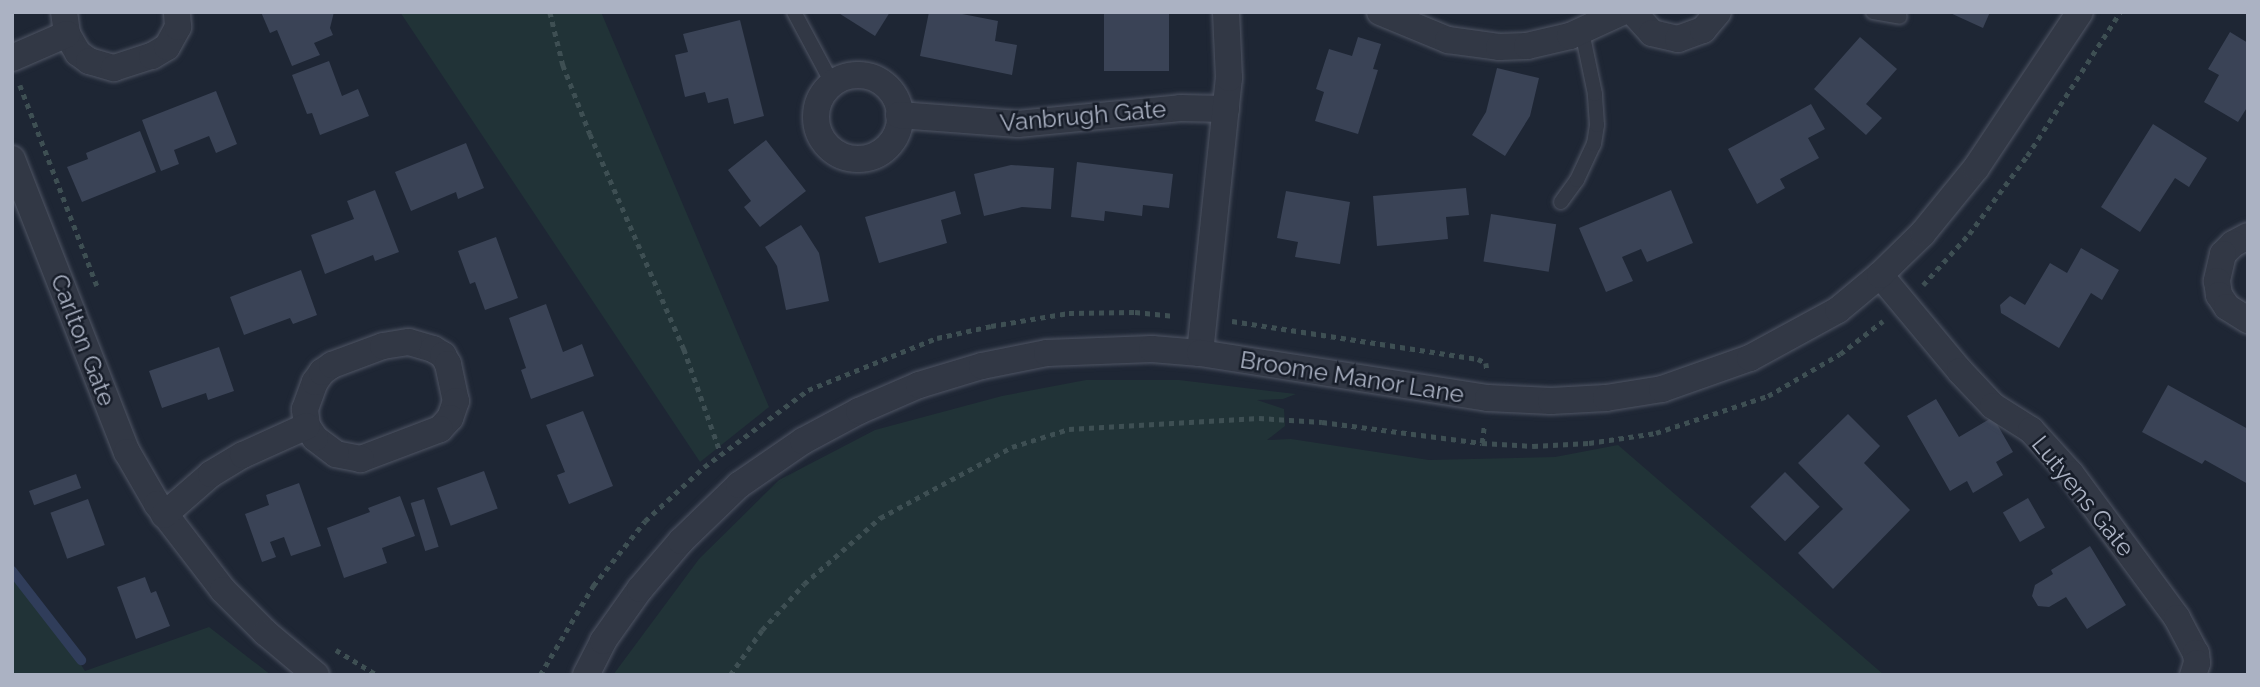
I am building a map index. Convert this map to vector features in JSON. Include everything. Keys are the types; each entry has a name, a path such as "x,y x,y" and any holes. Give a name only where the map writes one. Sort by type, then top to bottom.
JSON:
{"street":[{"path":"15,68 65,23 78,53 89,61 119,67 152,56 167,47 178,27 177,12"},
{"path":"1200,352 1229,78 1226,12"},
{"path":"1380,12 1448,40 1499,47 1548,42 1582,32 1622,12"},
{"path":"1633,12 1652,33 1678,39 1703,30 1718,12"},
{"name":"Broome Manor Lane","path":"586,675 603,641 640,589 681,541 739,485 803,441 836,423 919,385 982,366 1047,353 1105,349 1200,352 1488,398 1606,398 1662,389 1750,358 1838,310 1880,275 1923,233 1976,168 2028,94 2080,12"},
{"path":"858,74 872,77 894,94 899,115 896,135 877,155 864,159 836,154 818,133 816,106 832,83 858,74"},
{"name":"Vanbrugh Gate","path":"899,115 1017,124 1180,108 1226,109"},
{"name":"Carlton Gate","path":"12,159 127,452 164,515 223,590 266,633 316,675"},
{"path":"2248,236 2233,244 2223,254 2217,281 2220,295 2227,307 2248,320"},
{"name":"Lutyens Gate","path":"1880,275 1940,349 1985,397 2031,430 2071,474 2176,618 2196,653 2197,663 2193,675"},
{"path":"409,342 433,349 443,355 448,364 456,401 450,418 433,432 368,458 353,459 325,447 314,438 307,425 305,409 310,391 323,372 332,365 383,346 409,342"},
{"path":"164,515 211,474 307,425"}],"lane":[{"path":"794,12 832,83"},
{"path":"1873,12 1900,17"},
{"path":"1561,202 1577,180 1594,144 1597,125 1595,94 1582,32"}],"path":[{"path":"550,12 564,65 590,134 684,349 720,454"},
{"path":"15,68 101,297"},
{"path":"540,675 593,586 645,521 720,454 808,390 937,338 1069,313 1135,312 1258,323 1378,345 1478,359 1486,363 1488,398 1482,443"},
{"path":"331,647 377,675"}],"shaded area":[{"path":"400,12 601,12 769,407 700,462"},
{"path":"1086,380 1179,380 1296,394 1283,399 1257,400 1284,409 1285,426 1267,440 1291,439 1429,460 1555,457 1618,445 1884,675 613,675 699,559 779,480 875,430 1002,396"},
{"path":"12,571 37,597 85,671 209,627 271,675 12,675"}],"building":[{"path":"261,12 334,12 330,28 333,35 314,43 320,55 292,66 277,30 270,33"},
{"path":"837,12 890,12 875,36"},
{"path":"929,12 952,12 998,21 995,41 1017,45 1012,75 920,56"},
{"path":"1104,12 1169,12 1169,71 1104,71"},
{"path":"1948,12 1990,12 1983,28"},
{"path":"740,20 764,116 734,124 728,98 708,103 705,92 685,97 675,55 688,52 683,34"},
{"path":"2230,32 2248,43 2248,106 2238,122 2204,102 2219,75 2208,69"},
{"path":"1358,37 1381,44 1373,69 1378,70 1358,134 1315,121 1324,92 1316,89 1329,49 1352,56"},
{"path":"1860,37 1897,69 1866,104 1882,118 1866,135 1814,89"},
{"path":"329,61 342,96 358,89 369,116 320,135 312,113 307,114 292,75"},
{"path":"1497,68 1539,78 1530,116 1505,156 1472,135 1486,112"},
{"path":"216,91 237,144 216,153 209,136 174,150 179,164 161,171 142,120"},
{"path":"1811,104 1825,129 1808,138 1819,158 1780,179 1785,188 1757,204 1728,149"},
{"path":"2153,124 2207,158 2189,187 2175,178 2140,232 2101,207"},
{"path":"140,131 156,172 82,202 67,167 88,159 86,153"},
{"path":"766,140 806,191 760,227 744,207 751,201 728,170"},
{"path":"466,143 484,188 458,199 456,192 411,211 395,172"},
{"path":"1077,162 1173,174 1169,208 1143,205 1142,216 1105,211 1104,221 1071,217"},
{"path":"1011,165 1054,168 1051,209 1022,207 984,216 974,174"},
{"path":"1466,188 1469,215 1446,217 1448,239 1377,246 1373,196"},
{"path":"375,190 399,252 375,261 373,255 325,274 311,235 354,219 347,201"},
{"path":"1671,190 1693,243 1647,262 1641,249 1622,257 1633,281 1606,292 1579,228"},
{"path":"955,191 961,214 941,220 947,243 879,263 865,217"},
{"path":"1286,191 1350,202 1340,264 1295,257 1298,242 1277,238"},
{"path":"1491,214 1556,224 1549,272 1483,261"},
{"path":"801,225 819,253 829,301 786,310 777,266 765,247"},
{"path":"496,237 518,298 485,310 475,282 470,284 458,251"},
{"path":"2081,248 2119,270 2102,300 2091,293 2059,348 2001,313 2000,305 2010,296 2025,305 2050,263 2067,273"},
{"path":"301,270 317,315 293,324 290,318 244,335 230,297"},
{"path":"546,304 563,352 582,344 594,376 531,399 521,370 526,368 509,318"},
{"path":"219,347 234,391 208,400 206,393 162,408 149,371"},
{"path":"2168,385 2248,429 2248,484 2205,460 2202,464 2142,432"},
{"path":"1936,399 1959,437 1993,417 2013,452 1996,462 2003,475 1973,493 1967,481 1950,491 1907,416"},
{"path":"583,411 613,486 569,504 557,475 565,472 546,425"},
{"path":"1848,414 1880,446 1864,463 1910,510 1833,589 1798,553 1843,509 1798,463"},
{"path":"484,471 498,509 451,526 437,488"},
{"path":"1785,472 1820,507 1785,541 1750,507"},
{"path":"76,474 81,488 34,505 29,491"},
{"path":"299,483 321,546 291,556 284,537 270,542 276,557 262,562 245,514 269,505 266,495"},
{"path":"400,496 415,536 382,548 387,563 344,578 327,528 370,512 368,508"},
{"path":"2028,498 2045,527 2020,542 2003,512"},
{"path":"88,499 105,545 67,559 50,513"},
{"path":"424,499 439,547 425,551 411,503"},
{"path":"2090,546 2126,605 2087,629 2066,597 2049,607 2038,606 2032,596 2035,585 2053,574 2051,570"},
{"path":"145,577 151,593 156,591 170,626 136,639 117,587"}],"waterway":[{"path":"12,571 81,660"}]}
